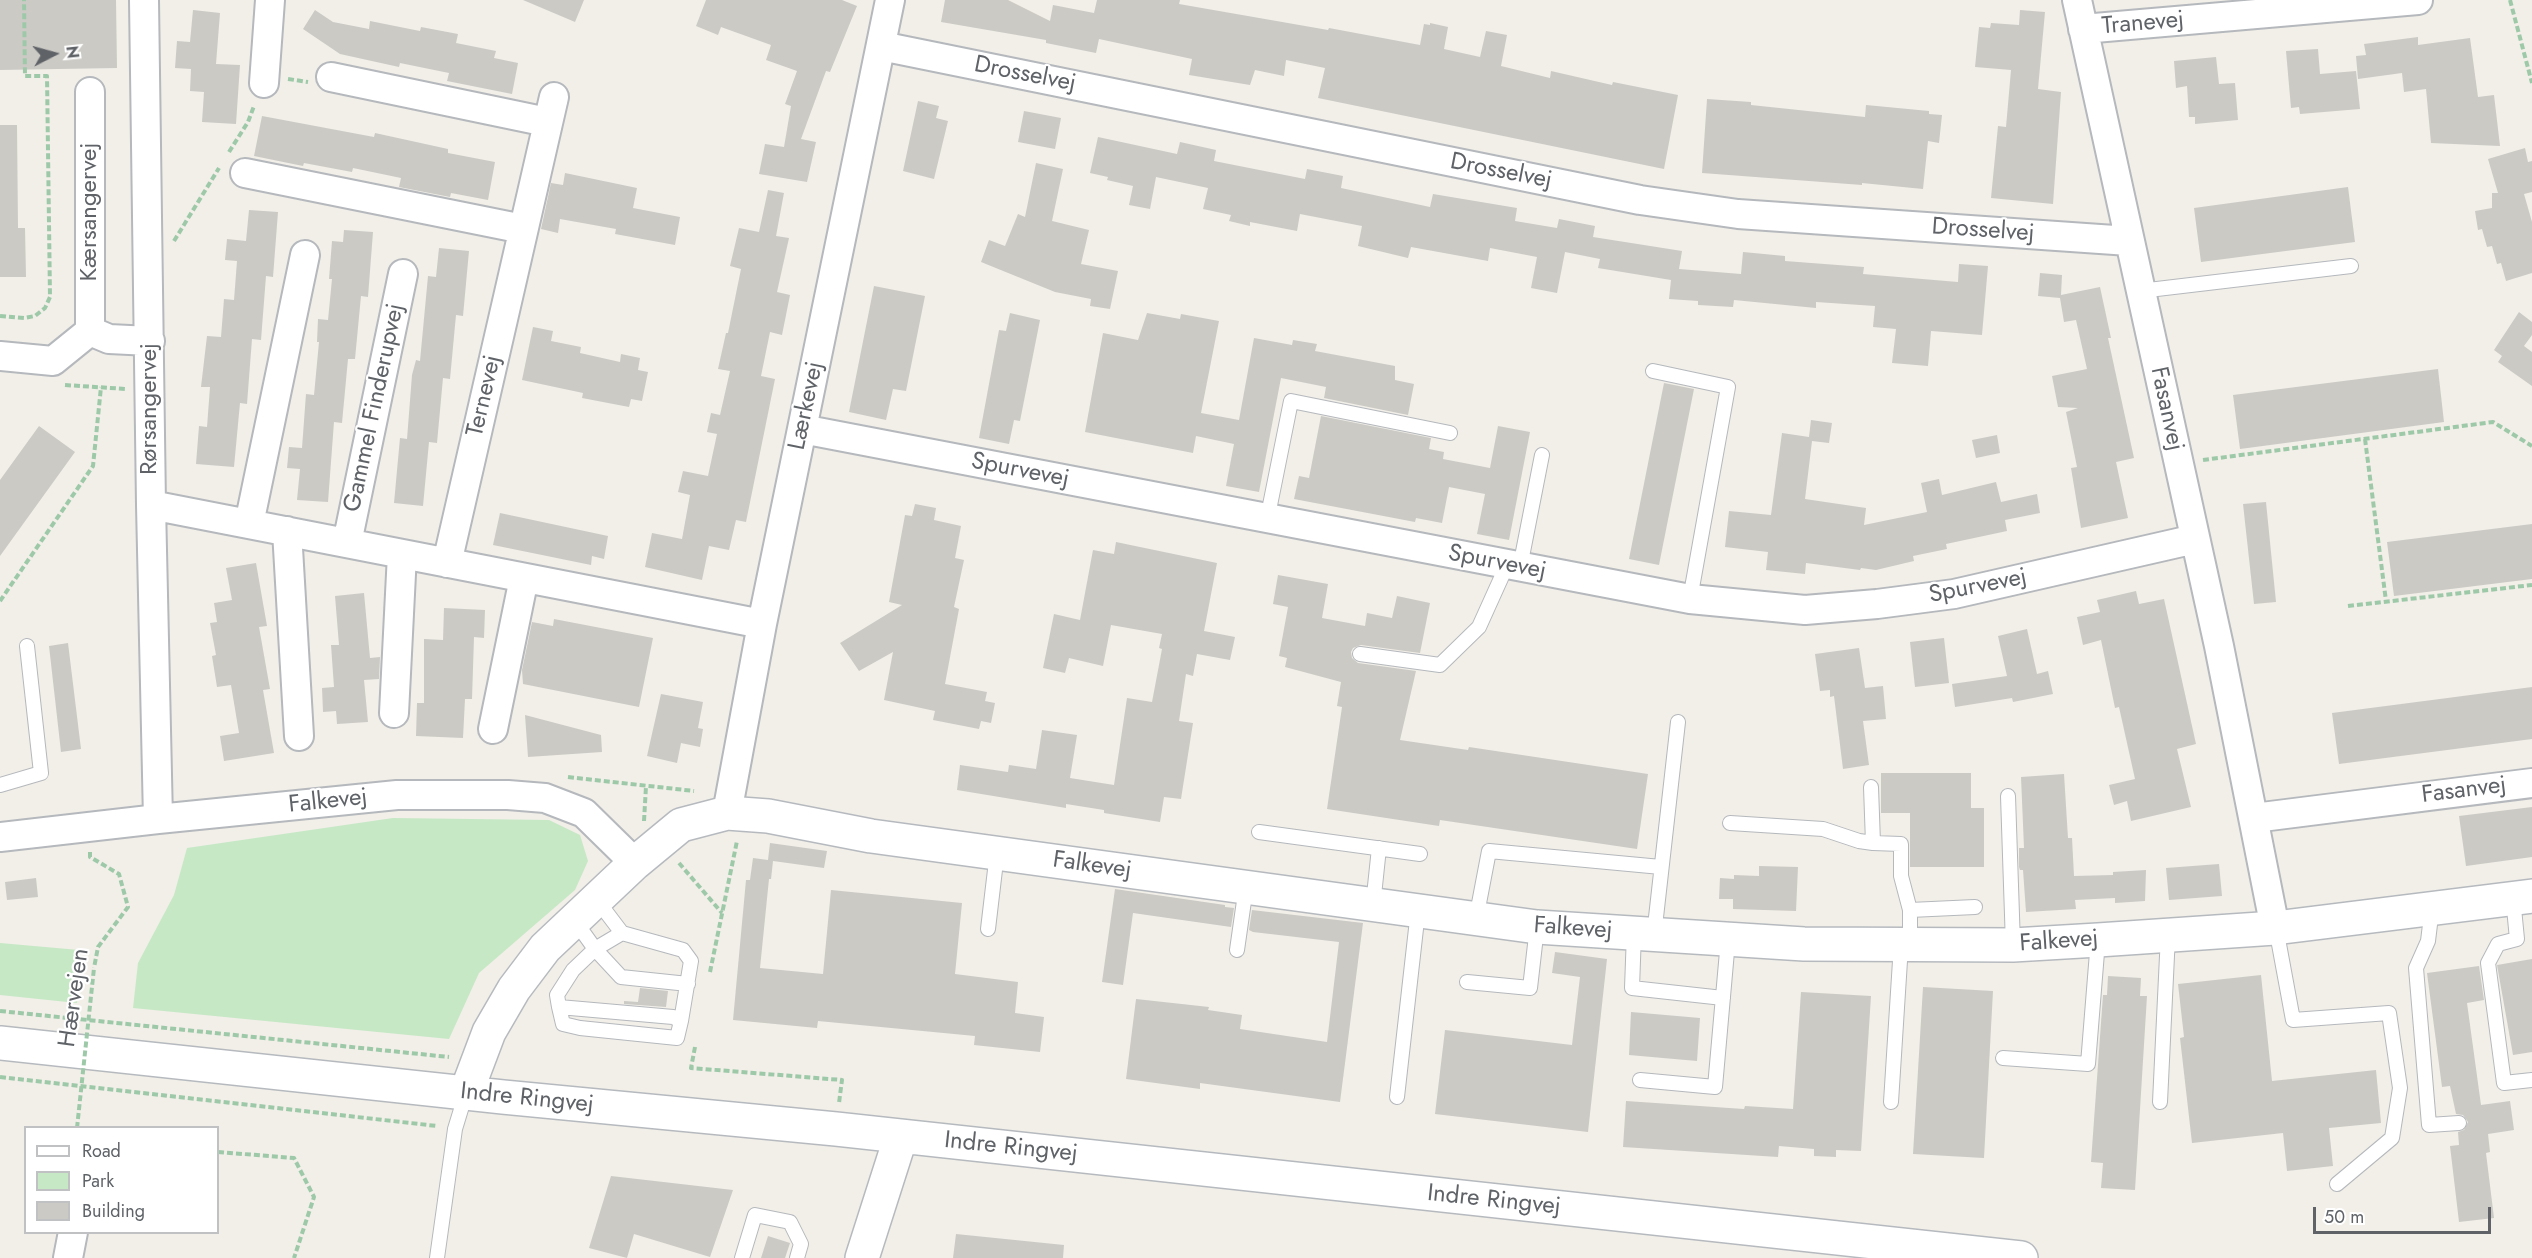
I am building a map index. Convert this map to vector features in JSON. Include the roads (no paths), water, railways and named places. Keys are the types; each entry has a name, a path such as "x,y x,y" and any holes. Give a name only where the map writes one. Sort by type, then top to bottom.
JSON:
{"street":[{"name":"Rørsangervej","path":"144,0 158,819"},
{"path":"264,83 270,0"},
{"name":"Lærkevej","path":"729,804 762,624 890,0"},
{"name":"Fasanvej","path":"2077,0 2254,818 2275,928"},
{"name":"Tranevej","path":"2083,29 2418,0"},
{"name":"Drosselvej","path":"880,46 1640,200 1738,214 2129,242"},
{"name":"Ternevej","path":"331,77 551,109 447,563"},
{"name":"Kærsangervej","path":"90,92 90,332"},
{"path":"245,173 523,229"},
{"path":"249,524 304,255"},
{"name":"Gammel Finderupvej","path":"347,543 403,274"},
{"path":"0,356 53,362 90,332 109,339 150,341"},
{"name":"Spurvevej","path":"802,429 1267,520 1690,599 1805,610 1954,594 2194,539"},
{"name":"Gammel Finderupvej","path":"151,505 762,624"},
{"path":"287,531 299,736"},
{"path":"394,713 402,554"},
{"path":"493,729 524,578"},
{"name":"Fasanvej","path":"2254,818 2532,783"},
{"name":"Falkevej","path":"0,837 397,795 508,795 545,798 584,813 635,863"},
{"name":"Falkevej","path":"466,1093 489,1032 514,989 545,948 635,863 681,825 729,804 768,816 872,836 1537,927 1804,944 2013,945 2098,940 2275,928 2522,897"},
{"name":"Indre Ringvej","path":"0,1043 466,1093 901,1136 1788,1246 2007,1257"},
{"path":"862,1258 901,1136"},
{"path":"68,1258 73,1234"}],"lane":[{"path":"2140,291 2351,266"},
{"path":"1653,371 1728,387 1690,599"},
{"path":"1267,520 1291,401 1450,433"},
{"path":"1360,654 1440,665 1479,627 1513,566 1542,455"},
{"path":"0,785 41,773 27,646"},
{"path":"1678,722 1661,867 1632,988 1723,998"},
{"path":"1871,787 1873,843"},
{"path":"2008,796 2013,945"},
{"path":"1730,823 1823,829 1859,841 1901,844 1901,876 1911,910 1905,945 1891,1102"},
{"path":"1259,832 1420,854"},
{"path":"1373,904 1379,848"},
{"path":"1476,919 1489,851 1661,867"},
{"path":"988,929 997,853"},
{"path":"1237,950 1246,887"},
{"path":"2522,897 2517,939 2498,944 2488,963 2504,1083 2532,1080"},
{"path":"1911,910 1975,907"},
{"path":"2432,908 2428,941 2416,968 2429,1125 2459,1122"},
{"path":"586,911 622,933 683,950 691,961 677,1038 580,1028 563,1024 557,995 573,970 595,950 622,933"},
{"path":"586,911 595,950 621,977 688,984"},
{"path":"1396,1097 1418,911"},
{"path":"1467,982 1530,988 1537,927"},
{"path":"2275,928 2293,1020 2389,1013 2400,1088 2392,1138 2337,1184"},
{"path":"2160,1102 2169,935"},
{"path":"1640,1080 1715,1087 1728,939"},
{"path":"2002,1058 2088,1064 2098,940"},
{"path":"559,1007 673,1017 681,1021"},
{"path":"437,1258 455,1128 466,1093"},
{"path":"742,1258 755,1215 790,1222 801,1244 797,1258"}]}
